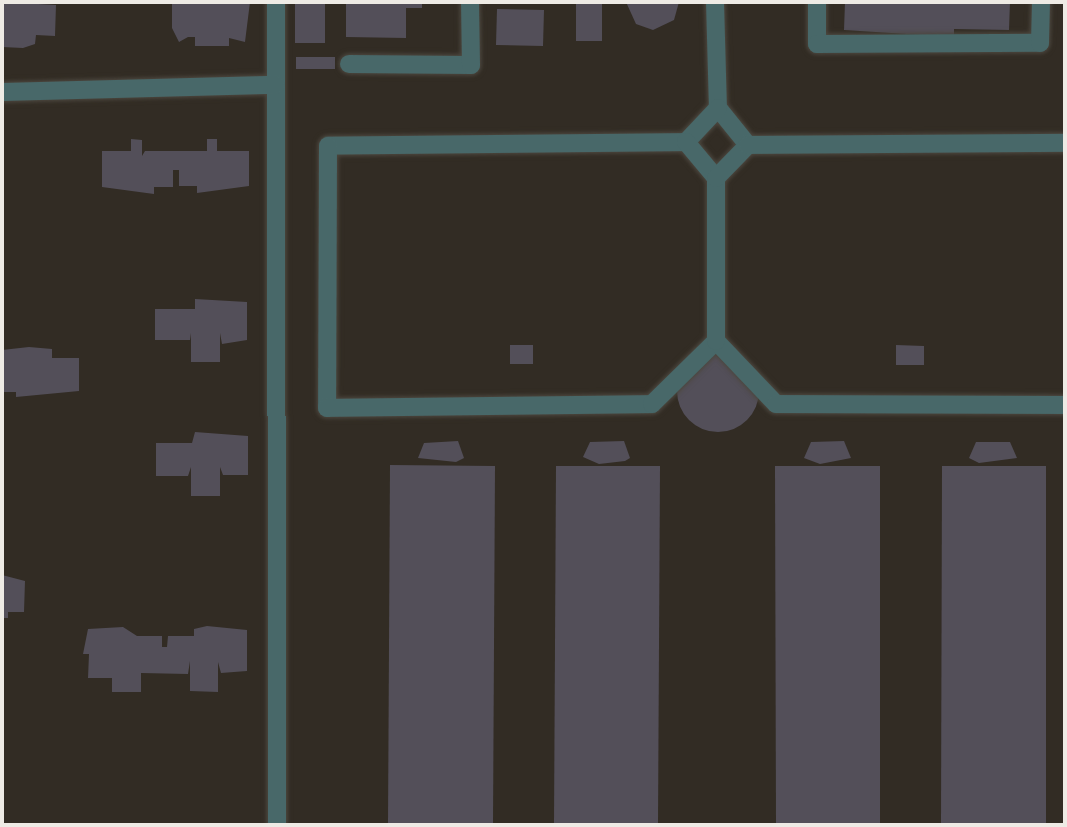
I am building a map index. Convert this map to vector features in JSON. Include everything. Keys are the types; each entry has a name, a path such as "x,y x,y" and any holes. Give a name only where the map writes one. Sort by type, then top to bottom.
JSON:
{"street":[{"path":"276,2 277,825"},
{"path":"349,64 471,65 470,2"},
{"path":"715,2 718,108 748,145"},
{"path":"817,2 817,44 1040,43 1041,2"},
{"path":"2,92 276,85"},
{"path":"716,341 652,404 327,408 328,146 686,142 718,108"},
{"path":"686,142 716,178 716,341 776,404 1065,405"},
{"path":"716,178 748,145 1065,143"}],"building":[{"path":"2,2 56,5 55,36 36,35 35,44 23,48 2,47"},
{"path":"250,2 245,42 229,38 229,46 195,46 195,37 188,37 179,42 172,28 172,4"},
{"path":"295,2 325,2 325,43 295,43"},
{"path":"346,2 422,2 422,8 406,8 406,38 346,37"},
{"path":"576,2 602,2 602,41 576,41"},
{"path":"626,2 679,2 674,20 653,30 636,24"},
{"path":"845,2 1010,2 1009,30 954,29 954,37 844,30"},
{"path":"497,9 544,10 543,46 496,45"},
{"path":"296,57 335,57 335,69 296,69"},
{"path":"131,139 142,140 142,156 145,151 207,151 207,139 217,139 217,151 249,151 249,186 197,193 197,186 179,186 179,170 173,170 173,187 154,187 154,194 102,187 102,151 131,151"},
{"path":"195,299 247,302 247,340 222,344 220,333 220,362 191,362 191,333 190,340 155,340 155,309 195,309"},
{"path":"510,345 533,345 533,364 510,364"},
{"path":"896,345 924,346 924,365 896,365"},
{"path":"29,347 52,349 52,358 79,358 79,391 16,397 16,392 2,392 2,350"},
{"path":"718,350 734,353 747,362 756,375 759,391 756,407 747,420 734,429 718,432 702,429 689,420 680,407 677,391 680,375 689,362 702,353"},
{"path":"195,432 248,436 248,475 223,475 220,467 220,496 191,496 191,467 188,476 156,476 156,443 192,443"},
{"path":"458,441 464,458 456,462 418,458 424,443"},
{"path":"624,441 630,458 625,461 599,464 583,457 590,442"},
{"path":"844,441 851,458 820,464 804,458 811,442"},
{"path":"976,442 1010,442 1017,458 979,463 969,458"},
{"path":"390,465 495,466 493,825 388,825"},
{"path":"556,466 660,466 658,825 554,825"},
{"path":"775,466 880,466 880,825 776,825"},
{"path":"942,466 1046,466 1046,825 941,825"},
{"path":"2,575 25,581 24,612 8,612 8,618 2,618"},
{"path":"207,626 247,630 247,671 221,673 218,662 218,692 190,691 190,661 188,674 141,673 141,692 112,692 112,678 88,678 89,654 83,654 88,629 123,627 137,636 162,636 162,647 167,647 168,636 194,636 194,629"}]}
